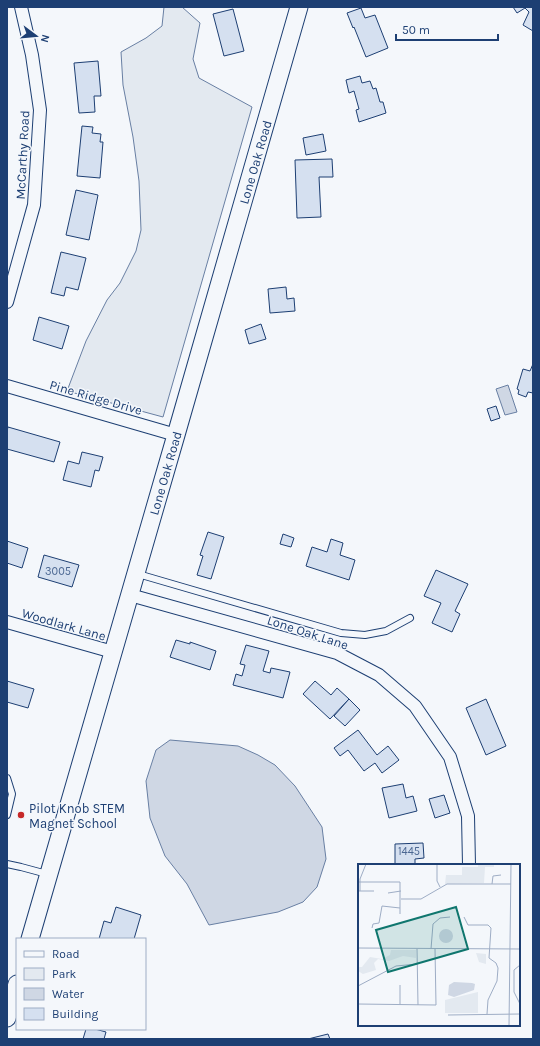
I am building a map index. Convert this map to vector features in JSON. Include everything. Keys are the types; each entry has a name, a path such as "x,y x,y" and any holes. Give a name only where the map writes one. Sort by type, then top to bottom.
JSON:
{"main road":[{"name":"Lone Oak Road","path":"30,938 299,7"},
{"path":"7,1018 16,987"}],"street":[{"name":"McCarthy Road","path":"7,302 34,205 40,110 32,55 21,7"},
{"name":"Pine Ridge Drive","path":"7,386 176,435"},
{"name":"Lone Oak Lane","path":"130,595 337,653 379,675 415,706 450,757 468,816 469,864"},
{"name":"Woodlark Lane","path":"7,622 113,652"}],"lane":[{"path":"136,573 341,632 365,635 386,632 410,618"},
{"path":"7,778 12,794 7,815"},
{"path":"7,864 49,875"}],"green space":[{"path":"164,7 182,7 200,23 193,59 199,78 252,107 163,417 67,391 86,341 107,300 120,283 136,251 141,230 139,181 133,137 123,85 121,52 146,38 162,26"}],"water":[{"path":"508,385 517,412 505,415 496,389"},
{"path":"170,740 238,746 275,765 295,786 322,827 326,859 317,887 303,902 278,912 209,925 187,884 165,856 150,818 146,781 156,750"}],"building":[{"path":"513,7 533,7 533,31 523,25 529,12 525,8 517,13"},
{"path":"361,8 365,18 375,15 388,48 366,57 347,13"},
{"path":"233,9 244,51 224,56 213,14"},
{"path":"98,61 101,96 94,96 95,112 79,113 74,63"},
{"path":"360,76 362,83 370,81 373,89 376,88 380,102 383,102 386,113 359,122 356,110 359,109 354,91 349,93 346,80"},
{"path":"82,126 93,127 92,133 101,134 100,142 103,142 100,178 77,176"},
{"path":"323,134 326,151 306,155 303,138"},
{"path":"332,159 333,177 319,177 321,217 297,218 295,160"},
{"path":"76,190 98,195 89,240 66,235"},
{"path":"61,252 86,258 78,290 66,287 64,296 51,293"},
{"path":"286,287 287,299 294,298 295,311 270,313 268,289"},
{"path":"39,317 69,326 62,349 33,340"},
{"path":"261,324 266,339 249,344 245,330"},
{"path":"533,364 533,393 528,392 526,397 518,394 519,390 517,389 523,369 530,371"},
{"path":"496,406 500,418 491,421 487,409"},
{"path":"8,427 60,442 54,462 7,449"},
{"path":"82,452 103,457 99,471 95,470 91,487 63,480 68,461 79,464"},
{"path":"208,532 224,537 211,579 197,575 203,556 200,555"},
{"path":"283,534 294,538 291,547 280,544"},
{"path":"331,539 343,543 340,555 355,560 349,580 306,566 312,547 327,552"},
{"path":"7,541 28,548 22,568 7,563"},
{"path":"44,555 79,565 72,587 38,577"},
{"path":"436,570 468,584 455,611 460,614 452,632 432,623 441,603 424,596"},
{"path":"176,640 190,644 190,642 216,651 210,670 170,657"},
{"path":"246,645 269,651 263,671 270,673 271,668 290,672 283,698 233,685 236,674 242,676 245,665 240,664"},
{"path":"7,681 34,689 28,708 7,702"},
{"path":"315,681 331,695 337,688 349,699 330,719 303,694"},
{"path":"349,699 360,710 345,726 334,716"},
{"path":"486,699 506,746 486,755 466,708"},
{"path":"358,730 377,755 388,746 399,760 382,773 375,763 364,771 348,750 340,756 334,748"},
{"path":"403,784 406,798 413,796 417,811 389,818 382,788"},
{"path":"444,795 450,813 435,818 429,799"},
{"path":"423,843 424,858 415,859 415,864 395,864 395,844"},
{"path":"116,907 141,915 134,938 99,938 104,921 111,923"},
{"path":"86,1030 99,1030 106,1032 104,1039 83,1039"},
{"path":"328,1034 330,1039 308,1039"}],"place":[{"name":"Pilot Knob STEM Magnet School","path":"21,815"}]}
